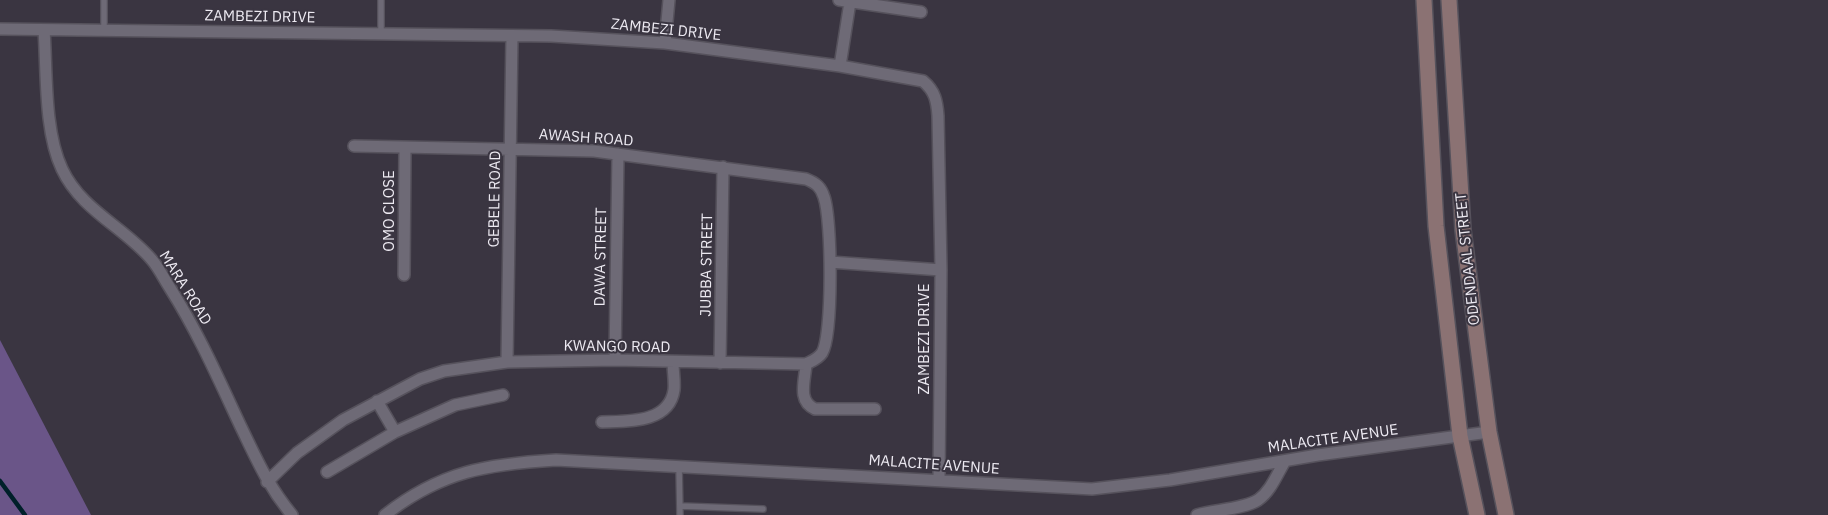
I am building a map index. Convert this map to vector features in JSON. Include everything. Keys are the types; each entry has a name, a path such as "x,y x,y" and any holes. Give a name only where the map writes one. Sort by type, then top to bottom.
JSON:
{"street":[{"path":"664,42 669,0"},
{"name":"ODENDAAL STREET","path":"1424,0 1436,226 1460,436 1477,515"},
{"name":"ODENDAAL STREET","path":"1449,0 1463,230 1489,432 1506,515"},
{"path":"840,66 844,1 920,12"},
{"name":"ZAMBEZI DRIVE","path":"0,29 551,36 664,42 840,66 923,81 932,89 937,102 938,116 941,270 939,479"},
{"name":"MARA ROAD","path":"44,30 50,114 56,155 62,169 81,198 126,235 153,262 182,307 202,344 267,482 292,515"},
{"name":"GEBELE ROAD","path":"507,362 512,36"},
{"name":"AWASH ROAD","path":"354,146 511,148 618,154 782,174 814,182 822,192 828,209 830,262"},
{"name":"OMO CLOSE","path":"404,275 405,148"},
{"name":"DAWA STREET","path":"615,360 618,154"},
{"name":"JUBBA STREET","path":"720,363 723,167"},
{"path":"875,409 815,409 807,406 803,399 806,364 816,360 822,354 827,336 830,262 941,270"},
{"name":"KWANGO ROAD","path":"267,482 297,453 343,420 431,375 507,362 615,360 673,363 806,364"},
{"path":"602,422 643,421 664,408 674,391 673,363"},
{"path":"327,472 395,432 455,405 502,395"},
{"path":"377,401 395,432"},
{"name":"MALACITE AVENUE","path":"385,515 435,483 482,467 556,460 939,479 1003,485 1108,488 1489,432"},
{"path":"1197,515 1249,504 1258,500 1270,486 1285,461"}],"lane":[{"path":"104,0 104,31"},
{"path":"381,34 382,0"},
{"path":"678,466 680,515"},
{"path":"680,506 763,509"}],"shaded area":[{"path":"0,340 91,515 0,515"}],"waterway":[{"path":"0,481 25,515"}]}
